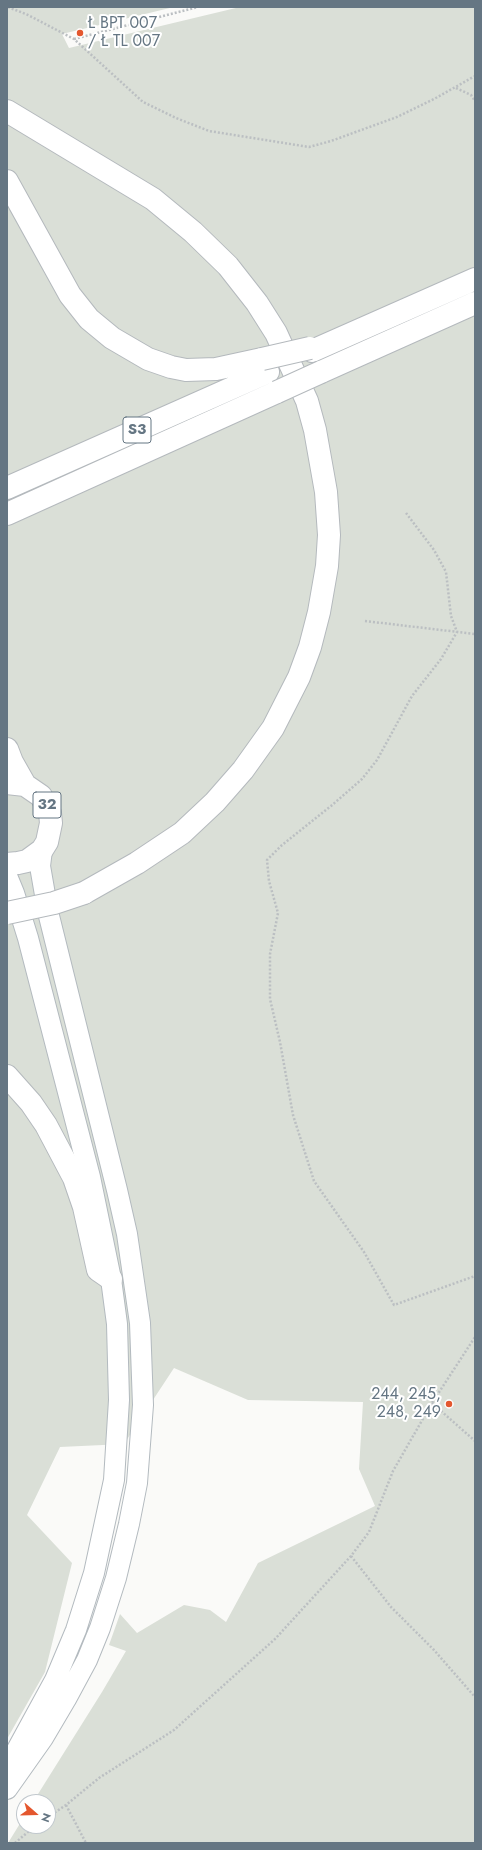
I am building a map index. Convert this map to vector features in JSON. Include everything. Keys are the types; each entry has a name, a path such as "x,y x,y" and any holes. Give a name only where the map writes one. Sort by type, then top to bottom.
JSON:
{"main road":[{"path":"7,111 153,200 193,232 228,266 257,303 276,333 307,401 315,430 326,492 330,535 327,566 319,612 310,647 299,677 273,728 243,770 215,802 182,833 137,864 84,893 54,903 7,913"},
{"path":"7,181 70,295 89,319 112,338 148,359 172,368 186,370 265,366"},
{"name":"S3","path":"7,488 265,366 315,349 475,280"},
{"name":"S3","path":"7,514 475,303"},
{"path":"7,749 12,762 16,784"},
{"name":"32","path":"16,784 41,796 50,813 50,833 42,850"},
{"path":"7,864 27,861 42,850"},
{"path":"7,1789 43,1738 66,1699 87,1660 100,1628 116,1578 137,1483 143,1405 140,1323 130,1248 118,1190 48,912 40,866 42,850"},
{"path":"7,876 28,938 90,1177 111,1279 117,1324 119,1400 114,1480 94,1573 76,1630 55,1680 7,1768"},
{"path":"7,1076 31,1103 46,1125 74,1178 86,1214 98,1270 111,1279"}],"path":[{"path":"8,7 28,15 74,39 143,102 176,118 209,131 310,147 397,117 475,76"},
{"path":"74,39 198,7"},
{"path":"456,87 471,95 475,101"},
{"path":"406,513 434,550 446,572 451,616 457,632"},
{"path":"365,621 475,634"},
{"path":"457,632 441,659 412,696 377,760 362,779 282,845 267,860 269,881 278,913 270,954 270,999 280,1042 293,1115 314,1181 364,1252 394,1305 475,1276"},
{"path":"56,1812 99,1778 174,1730 275,1639 351,1556 368,1532 393,1471 432,1403 475,1337"},
{"path":"432,1403 475,1441"},
{"path":"351,1556 391,1608 434,1650 475,1698"},
{"path":"66,1805 86,1843"},
{"path":"15,1843 26,1834"}],"shaded area":[{"path":"7,7 174,7 62,34 69,48 240,7 475,7 475,1843 8,1843 16,1830 16,1834 56,1834 56,1794 38,1794 126,1651 109,1645 120,1614 137,1633 184,1605 210,1610 226,1622 258,1563 375,1506 359,1469 363,1402 248,1400 174,1368 124,1444 60,1447 27,1515 72,1563 45,1672 7,1739"}],"place":[{"name":"Ł BPT 007 / Ł TL 007","path":"80,33"},
{"name":"244, 245, 248, 249","path":"449,1404"}]}
